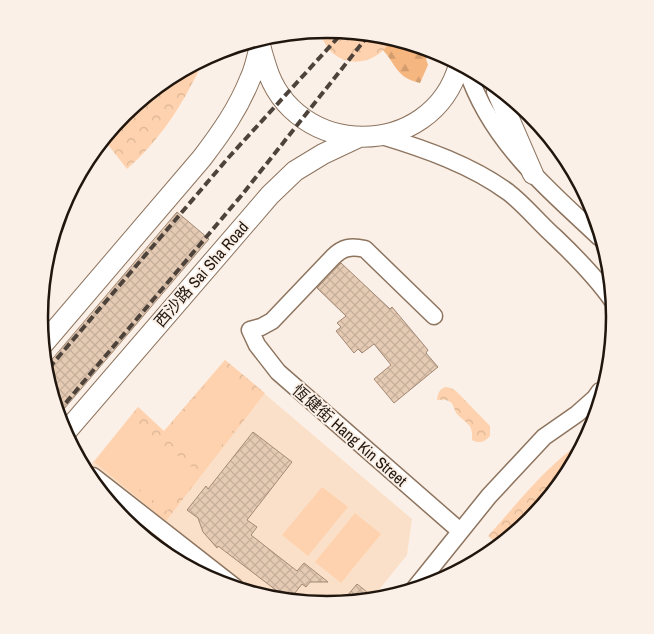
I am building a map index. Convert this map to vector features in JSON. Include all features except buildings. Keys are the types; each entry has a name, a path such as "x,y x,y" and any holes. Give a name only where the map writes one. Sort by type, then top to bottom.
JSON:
{"main road":[{"path":"48,338 222,132 238,107 251,78 259,46"},
{"path":"260,46 270,79 280,95 301,117 327,132 357,138 382,136 401,130 419,121 434,108 447,92 457,70"},
{"path":"500,97 533,174"},
{"name":"西沙路 Sai Sha Road","path":"70,427 270,195 295,171 323,154 357,138"}],"street":[{"path":"470,77 482,107 496,131 513,153 593,232"},
{"path":"382,136 415,146 447,159 478,174 508,193 588,269 605,291"},
{"name":"恆健街 Hang Kin Street","path":"434,316 365,250 353,246 341,249 272,321 250,330 262,352 278,372 460,530"},
{"path":"421,580 489,496 544,437 594,399"},
{"path":"103,484 219,575"}],"shaded area":[{"path":"225,360 412,519 407,555 377,592 345,596 309,596 272,591 237,582 203,568 157,539 129,515 105,487 90,465 138,407 164,431"}],"green space":[{"path":"323,38 345,38 388,44 373,58 351,61 341,58 332,52"},
{"path":"385,44 427,56 426,59 428,65 420,83 401,74 382,49"},
{"path":"200,68 160,135 127,169 107,144 129,119 157,95"},
{"path":"225,360 265,393 166,521 94,462 138,407 164,431"},
{"path":"217,371 256,401 203,468 164,437"},
{"path":"445,387 456,391 490,426 490,436 486,440 479,442 472,440 470,426 457,414 451,402 437,400 439,392"},
{"path":"131,419 198,472 167,511 100,458"},
{"path":"574,448 549,487 525,515 494,541 488,536 546,472"},
{"path":"322,487 348,507 308,556 282,535"},
{"path":"355,513 381,534 341,583 315,562"}],"railway":[{"path":"52,365 229,157 338,38"},
{"path":"62,407 241,196 364,40"}]}
